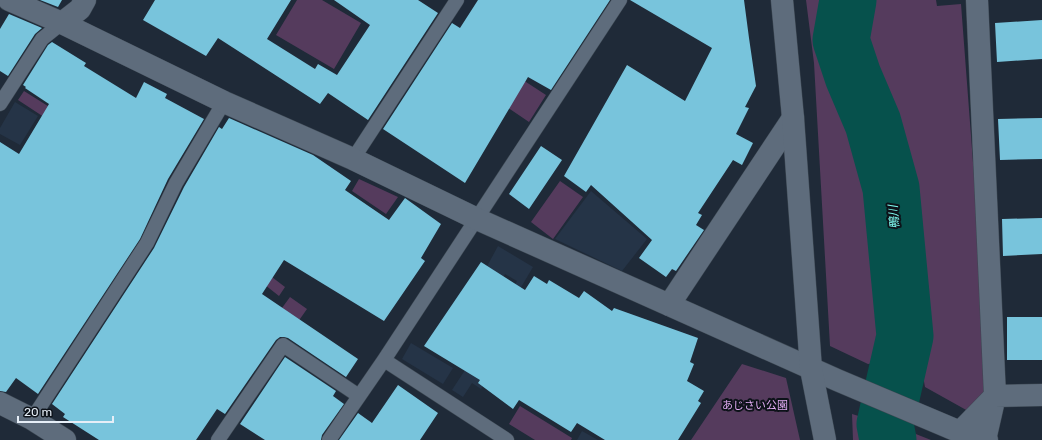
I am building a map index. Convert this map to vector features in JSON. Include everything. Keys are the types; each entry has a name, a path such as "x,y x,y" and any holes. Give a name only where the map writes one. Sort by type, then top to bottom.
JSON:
{"street":[{"path":"9,0 62,23 224,102 354,159 477,219 811,369 960,432 986,440 995,396 977,0"},
{"path":"62,23 80,9 85,0"},
{"path":"782,0 793,118 811,369 825,440"},
{"path":"668,305 793,118"},
{"path":"960,432 995,396 1042,395"},
{"path":"0,403 32,419 65,440"}],"lane":[{"path":"329,440 384,360 620,0"},
{"path":"354,159 454,1"},
{"path":"0,104 42,39 62,23"},
{"path":"32,419 147,243 176,183 224,102"},
{"path":"218,440 283,345 359,396"},
{"path":"384,360 507,440"}],"shaded area":[{"path":"15,102 38,116 20,145 0,134 0,128"},
{"path":"591,191 647,239 622,271 555,239"},
{"path":"498,246 533,267 501,321 495,318 517,281 505,274 502,280 485,270"},
{"path":"486,338 505,350 481,389 472,383 463,397 452,390"},
{"path":"411,343 453,368 443,384 402,359"},
{"path":"885,380 904,386 893,425 895,440 879,440 875,418"},
{"path":"582,431 598,440 577,440"}],"green space":[{"path":"297,0 322,0 361,23 334,69 276,35"},
{"path":"806,0 840,0 833,44 855,109 879,193 894,318 885,362 868,364 830,346 814,63"},
{"path":"861,0 936,0 937,6 961,4 990,386 968,411 925,387 918,348 902,219 905,198 897,127 862,65 854,27"},
{"path":"503,67 546,95 529,122 486,93"},
{"path":"24,91 59,113 53,123 18,100"},
{"path":"359,179 398,197 386,214 352,191"},
{"path":"560,181 583,197 553,239 531,222"},
{"path":"246,270 264,271 285,287 279,296"},
{"path":"290,297 307,309 288,336 271,323"},
{"name":"あじさい公園","path":"742,364 786,378 800,440 691,440"},
{"path":"520,406 572,438 571,440 535,440 509,424"},
{"path":"852,414 872,420 876,440 853,440"},
{"path":"898,427 931,440 899,440"}],"building":[{"path":"40,0 62,0 58,7"},
{"path":"155,0 291,0 267,39 315,69 318,64 337,75 370,25 334,0 418,0 438,13 368,120 328,93 320,104 218,38 206,56 143,20"},
{"path":"478,0 610,0 551,90 528,77 465,183 383,129 452,23 460,28"},
{"path":"630,0 744,0 756,86 745,107 749,108 736,134 753,143 742,165 733,160 698,213 702,215 696,225 704,230 676,271 672,269 666,277 639,258 652,240 591,185 586,192 564,176 627,65 685,101 712,48"},
{"path":"9,14 42,28 35,34 8,76 0,71 0,29"},
{"path":"1042,20 1042,59 997,62 995,23"},
{"path":"52,42 86,63 84,66 136,98 144,82 167,94 165,98 204,119 168,179 140,239 38,394 16,378 6,392 0,391 0,142 19,154 49,104 25,88 26,87 23,85 48,45"},
{"path":"229,118 313,155 351,181 345,190 389,220 405,198 441,224 421,258 425,261 384,321 284,260 262,294 358,359 346,377 288,338 280,337 276,340 225,414 217,409 196,440 99,440 63,417 65,414 52,404 154,248 184,187 219,127 222,129"},
{"path":"1042,118 1042,159 1000,160 998,119"},
{"path":"541,146 562,160 529,209 509,194"},
{"path":"1042,218 1042,254 1003,256 1002,219"},
{"path":"481,262 525,290 534,276 547,284 549,280 579,298 584,291 612,311 614,308 698,338 690,362 694,364 687,381 704,391 698,401 701,403 678,440 605,440 577,423 571,432 519,400 513,409 478,383 480,380 424,346"},
{"path":"1007,317 1042,317 1042,360 1007,360"},
{"path":"285,357 336,391 333,396 344,404 322,435 321,440 265,440 240,424"},
{"path":"398,385 438,413 420,440 339,440 358,413 372,423"}],"waterway":[{"name":"鴨川","path":"848,0 841,40 853,76 873,123 891,188 905,336 885,424 888,440"}]}
